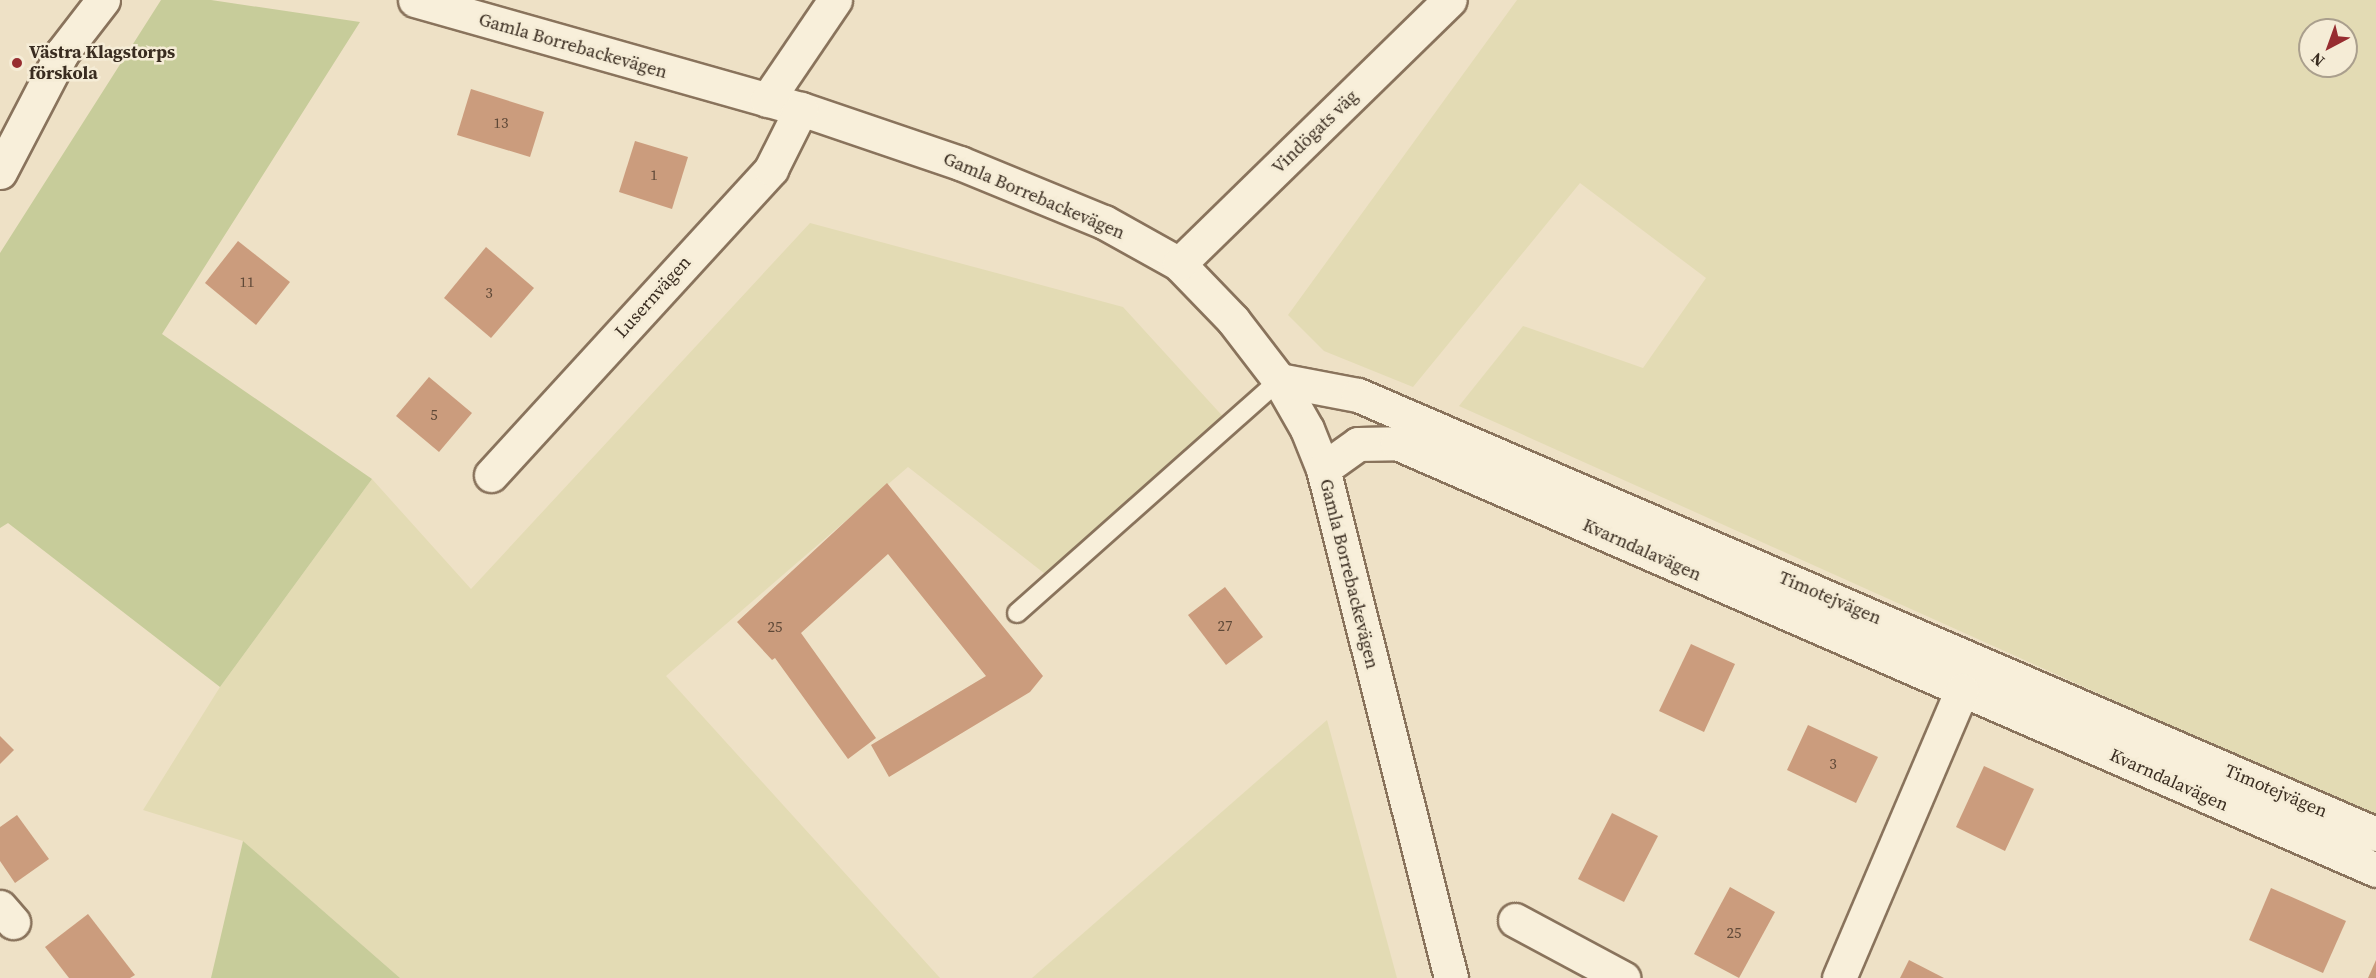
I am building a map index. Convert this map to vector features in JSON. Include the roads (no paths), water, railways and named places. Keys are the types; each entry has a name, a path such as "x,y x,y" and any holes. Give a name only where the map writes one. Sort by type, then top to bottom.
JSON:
{"street":[{"path":"0,172 62,53 103,0"},
{"name":"Gamla Borrebackevägen","path":"415,0 801,109 960,163 1104,222 1179,264 1233,320 1279,380 1307,429 1323,469 1451,978"},
{"path":"767,100 835,0"},
{"name":"Vindögats väg","path":"1179,264 1450,0"},
{"name":"Lusernvägen","path":"491,475 771,169 801,109"},
{"name":"Timotejvägen","path":"1279,380 1358,395 2376,834"},
{"name":"Kvarndalavägen","path":"1323,469 1358,444 1397,443 2376,870"},
{"path":"1839,978 1962,690"},
{"path":"1515,920 1623,978"}],"lane":[{"path":"1017,613 1279,380"}],"place":[{"name":"Västra Klagstorps förskola","path":"17,63"}]}
